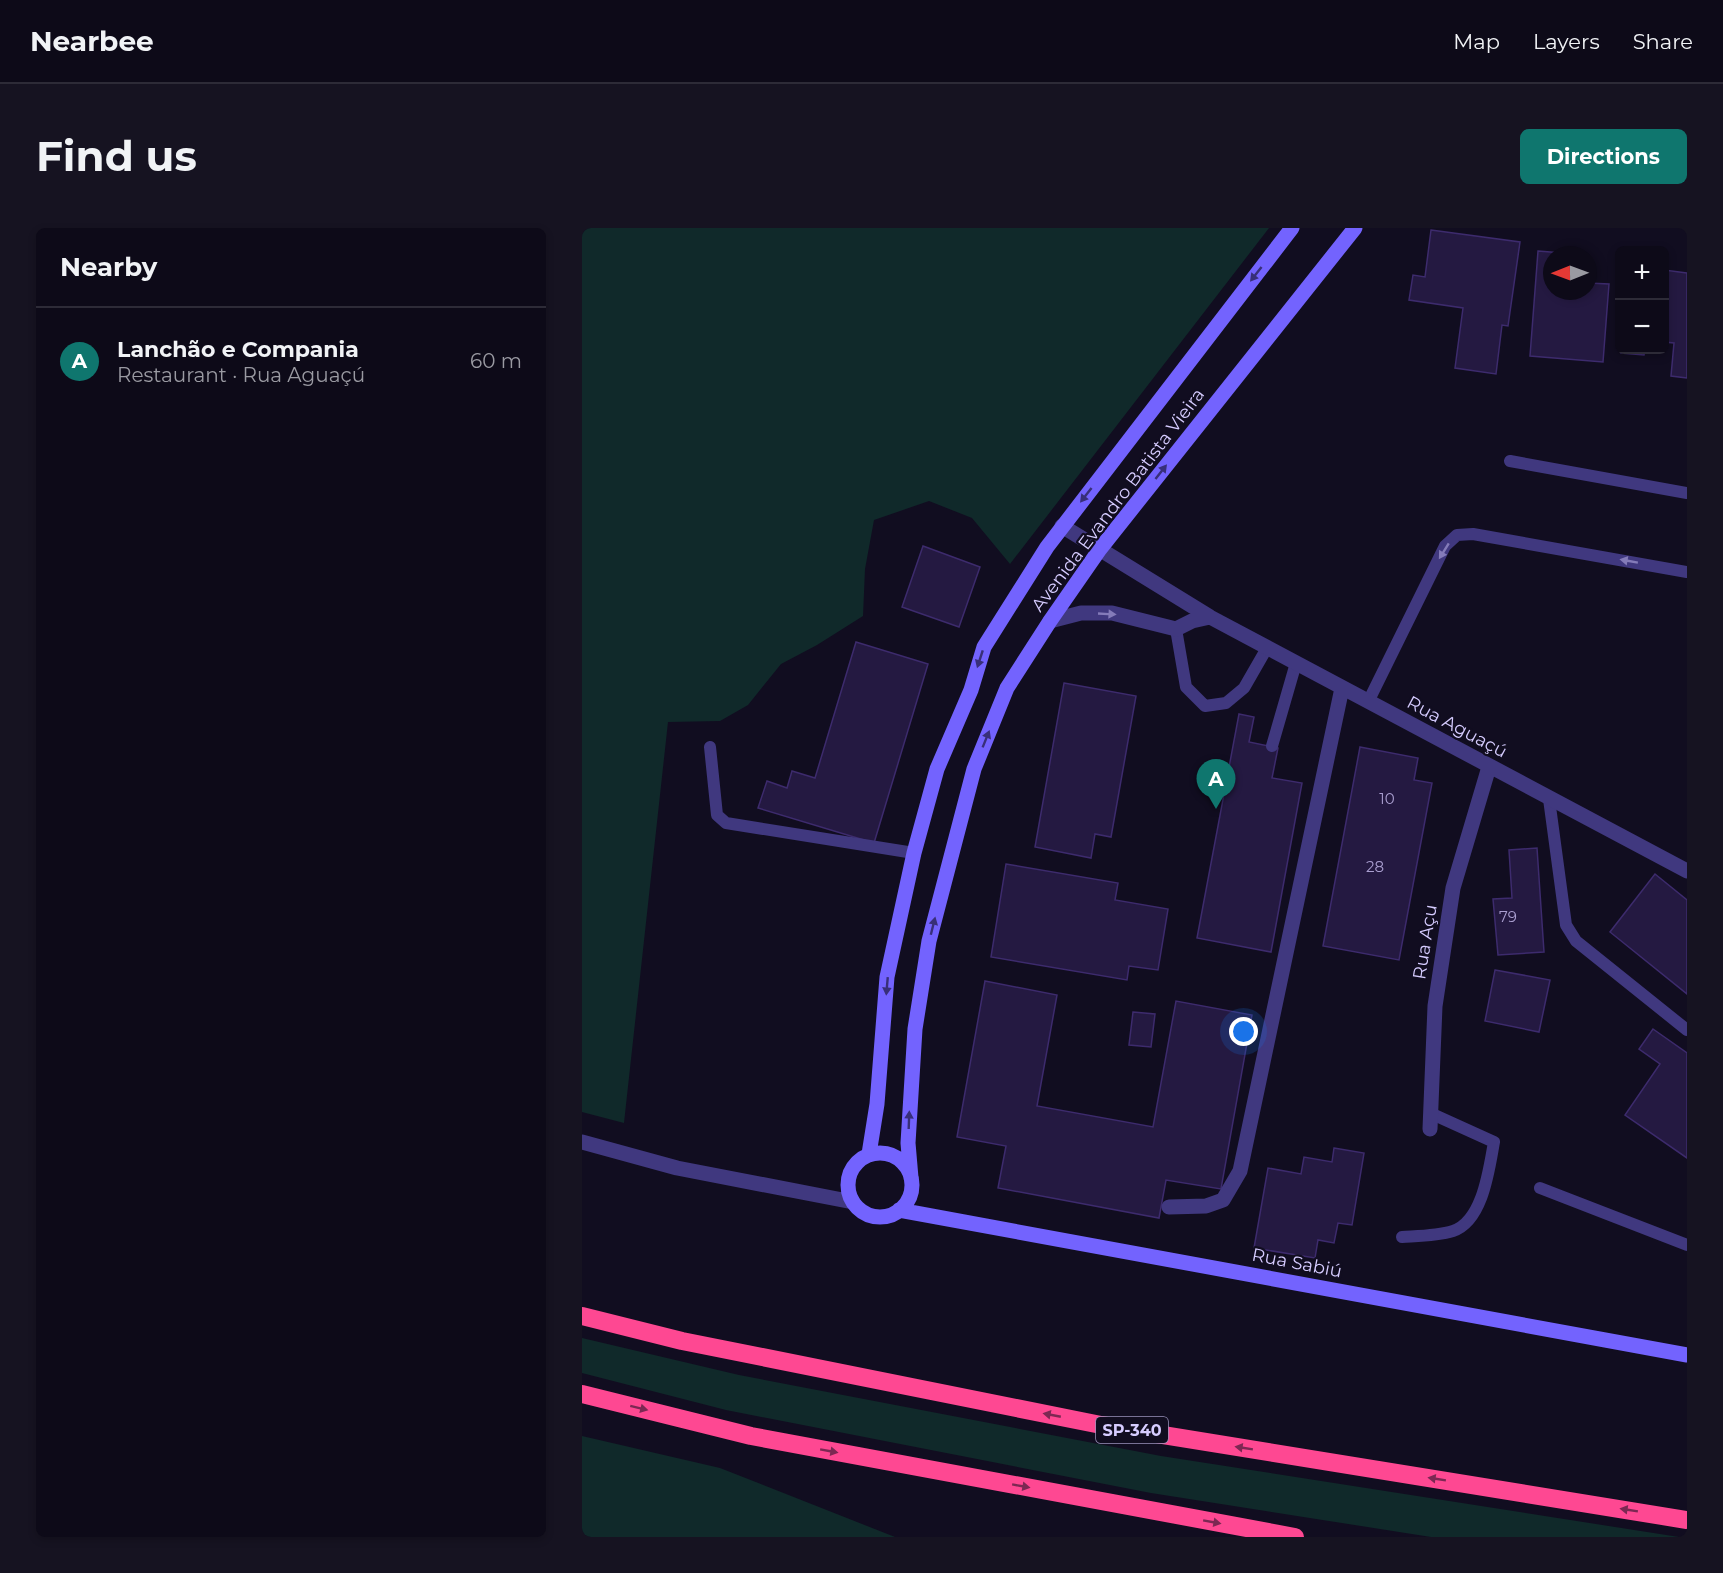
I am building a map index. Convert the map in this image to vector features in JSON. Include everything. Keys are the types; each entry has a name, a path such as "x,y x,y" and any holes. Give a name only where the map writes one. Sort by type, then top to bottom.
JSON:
{"highway":[{"name":"SP-340","path":"582,1316 682,1341 1101,1425 1687,1520"},
{"path":"582,1394 751,1436 1295,1537"}],"main road":[{"name":"Avenida Evandro Batista Vieira","path":"869,1154 876,1104 887,977 914,853 937,769 971,690 984,647 1026,578 1062,526 1292,228"},
{"name":"Avenida Evandro Batista Vieira","path":"911,1178 908,1143 915,1029 929,941 974,769 1007,688 1100,549 1355,228"},
{"path":"869,1154 891,1155 900,1160 907,1168 911,1178 910,1196 899,1210 890,1215 880,1217 869,1215 853,1203 849,1193 849,1174 854,1166 869,1154"},
{"name":"Rua Sabiú","path":"899,1210 1687,1355"}],"street":[{"name":"Rua Aguaçú","path":"1062,526 1267,648 1687,871"},
{"path":"1050,621 1081,614 1112,613 1176,628 1210,616"},
{"path":"1169,1207 1206,1206 1223,1200 1240,1171 1342,688"},
{"name":"Rua Açu","path":"1430,1129 1434,1006 1453,888 1489,767"},
{"path":"582,1142 677,1168 853,1203"}],"lane":[{"path":"1510,461 1687,492"},
{"path":"1368,702 1445,546 1457,535 1473,534 1687,572"},
{"path":"1176,628 1186,687 1205,706 1226,703 1244,688 1267,648"},
{"path":"1272,746 1296,663"},
{"path":"710,747 717,815 726,823 914,853"},
{"path":"1550,799 1566,925 1576,942 1687,1030"},
{"path":"1402,1238 1452,1232 1461,1228 1467,1223 1486,1190 1494,1142 1430,1113"},
{"path":"1540,1188 1687,1245"}],"green space":[{"path":"582,228 1269,228 1010,564 972,518 929,501 874,520 865,569 863,616 781,664 748,705 720,721 668,722 624,1123 582,1112"},
{"path":"582,1338 739,1375 1161,1456 1679,1537 1431,1537 1151,1493 726,1410 582,1373"},
{"path":"582,1436 720,1468 895,1537 582,1537"}],"building":[{"path":"1431,230 1520,242 1508,326 1502,325 1496,374 1455,368 1463,308 1409,300 1413,275 1425,277"},
{"path":"1538,251 1543,251 1543,300 1597,300 1597,283 1609,284 1603,362 1530,356"},
{"path":"1669,271 1687,273 1687,378 1671,376 1674,343 1669,342"},
{"path":"923,546 980,567 959,627 902,607"},
{"path":"856,642 928,664 874,843 758,808 767,781 787,788 792,771 815,778"},
{"path":"1064,683 1136,696 1111,837 1095,834 1091,858 1035,847"},
{"path":"1239,714 1254,717 1249,742 1278,748 1272,778 1302,783 1271,952 1197,938"},
{"path":"1360,747 1418,758 1414,780 1432,783 1399,960 1323,946"},
{"path":"1537,848 1544,952 1498,955 1493,899 1512,898 1509,850"},
{"path":"1006,864 1118,883 1115,900 1168,909 1158,970 1129,966 1127,980 991,957"},
{"path":"1655,874 1687,900 1687,994 1610,932"},
{"path":"1495,970 1550,980 1539,1032 1485,1021"},
{"path":"985,981 1057,995 1037,1106 1153,1127 1176,1001 1252,1015 1221,1189 1166,1180 1159,1218 998,1188 1006,1146 957,1137"},
{"path":"1133,1012 1155,1014 1151,1047 1129,1045"},
{"path":"1653,1029 1687,1053 1687,1158 1625,1115 1660,1064 1639,1049"},
{"path":"1334,1148 1364,1153 1352,1225 1338,1223 1334,1243 1318,1240 1315,1258 1254,1248 1268,1168 1301,1174 1304,1157 1332,1162"}],"place":[{"name":"Lanchão e Compania","path":"1216,809"}]}
